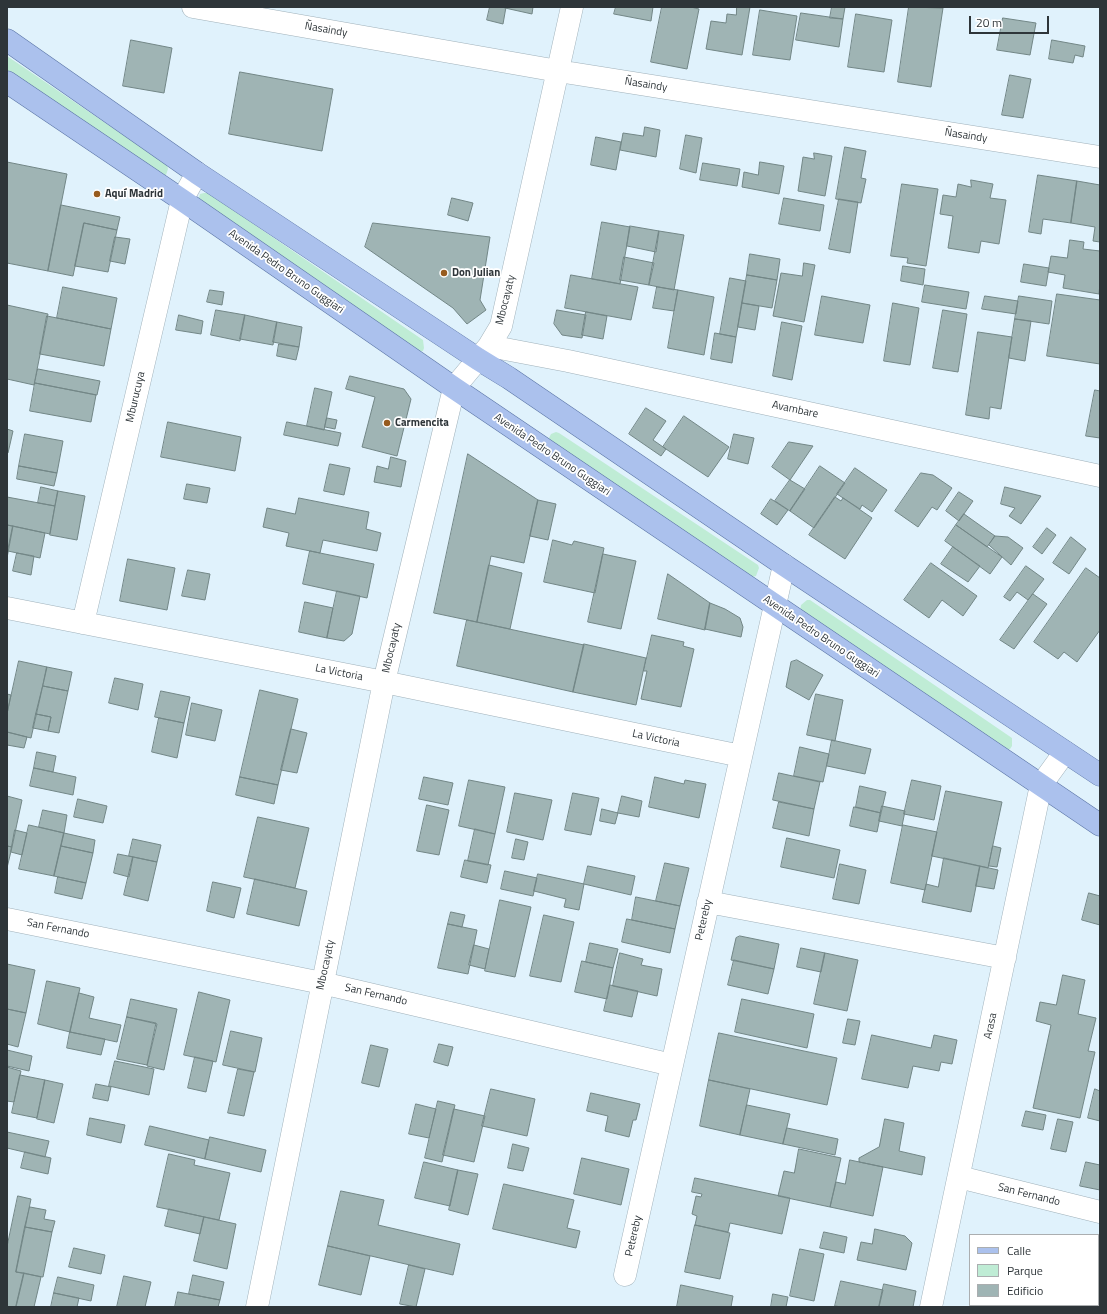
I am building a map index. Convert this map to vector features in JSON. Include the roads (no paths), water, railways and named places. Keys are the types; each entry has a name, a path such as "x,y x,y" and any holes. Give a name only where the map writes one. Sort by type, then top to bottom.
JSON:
{"main road":[{"path":"7,40 197,173 483,352 522,387 784,565 1100,776"},
{"name":"Avenida Pedro Bruno Guggiari","path":"7,82 182,200 454,388 774,606 1100,825"}],"street":[{"name":"Ñasaindy","path":"193,7 558,71 1100,157"},
{"name":"Mbocayaty","path":"257,1307 384,682 454,388 483,352 501,326 572,7"},
{"name":"Mburucuya","path":"83,623 182,200 197,173"},
{"name":"Avambare","path":"483,352 568,361 1100,476"},
{"name":"Petereby","path":"625,1275 784,565"},
{"name":"La Victoria","path":"7,608 384,682 741,756"},
{"name":"Arasa","path":"931,1307 1041,785 1064,752"},
{"path":"708,902 1005,958"},
{"name":"San Fernando","path":"7,919 322,983 672,1065"},
{"name":"San Fernando","path":"959,1177 1100,1212"}],"place":[{"name":"Aquí Madrid","path":"97,194"},
{"name":"Don Julian","path":"444,273"},
{"name":"Carmencita","path":"387,423"}]}
